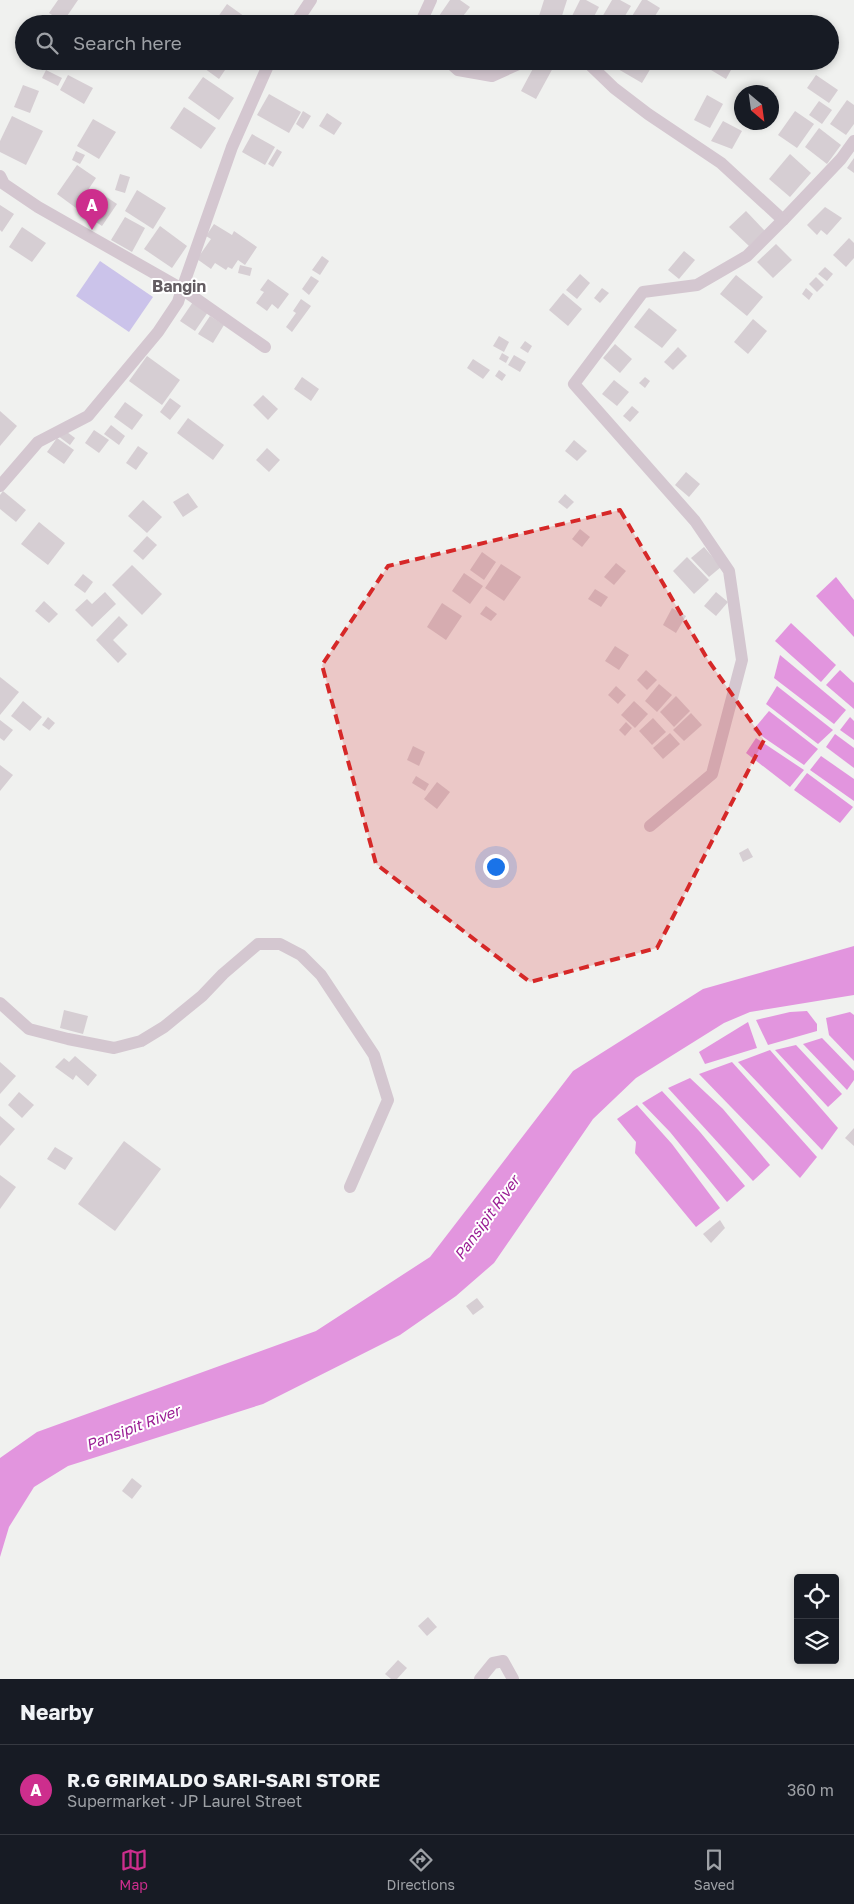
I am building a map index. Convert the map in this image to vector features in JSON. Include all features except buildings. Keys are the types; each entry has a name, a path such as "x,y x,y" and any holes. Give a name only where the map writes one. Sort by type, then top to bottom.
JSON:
{"street":[{"path":"301,15 311,0"},
{"path":"424,15 431,0"},
{"path":"0,486 38,442 88,416 158,332 178,302 232,148 266,70"},
{"path":"458,70 492,76 505,70"},
{"path":"595,70 614,88 648,114 721,163 783,220"},
{"path":"650,826 712,774 742,660 729,571 695,521 574,384 643,292 697,285 747,256 841,159 854,141"},
{"path":"0,176 4,184 38,207 182,288 265,346"},
{"path":"0,1002 29,1029 114,1048 141,1041 164,1027 202,996 223,974 258,944 280,944 301,955 321,975 374,1055 388,1100 350,1187"},
{"path":"480,1679 493,1663 503,1661 513,1679"}],"highlighted area":[{"path":"620,510 708,660 764,740 657,948 530,982 376,864 322,665 388,566"}],"shaded area":[{"path":"100,261 153,297 129,332 76,296"}],"water":[{"path":"836,577 854,600 854,637 816,596"},
{"path":"791,623 836,665 821,682 775,641"},
{"path":"780,655 846,710 834,724 774,678"},
{"path":"840,670 854,683 854,709 826,685"},
{"path":"777,686 833,730 818,744 766,704"},
{"path":"769,711 818,749 804,765 753,730"},
{"path":"850,717 854,721 854,740 840,730"},
{"path":"835,734 854,748 854,768 826,747"},
{"path":"756,738 804,770 790,787 746,753"},
{"path":"821,756 854,779 854,801 810,770"},
{"path":"807,773 853,807 840,823 794,790"},
{"name":"Pansipit River","path":"854,946 854,995 750,1012 724,1023 636,1078 593,1119 494,1263 456,1296 400,1335 263,1404 68,1466 34,1487 9,1527 0,1557 0,1458 37,1432 316,1331 430,1257 573,1071 703,989"},
{"path":"807,1011 817,1024 817,1031 768,1045 756,1020 790,1012"},
{"path":"850,1012 854,1015 854,1061 829,1035 826,1018"},
{"path":"748,1022 757,1048 705,1064 699,1052"},
{"path":"822,1038 854,1071 854,1080 847,1090 803,1044"},
{"path":"796,1045 842,1094 828,1107 775,1050"},
{"path":"770,1050 838,1128 822,1150 738,1062"},
{"path":"732,1062 817,1157 800,1178 699,1074"},
{"path":"690,1078 723,1109 770,1165 753,1181 668,1088"},
{"path":"662,1091 700,1132 745,1186 727,1202 670,1132 642,1103"},
{"path":"637,1105 672,1144 720,1208 696,1227 635,1153 636,1142 617,1119"}],"place":[{"name":"R.G GRIMALDO SARI-SARI STORE","path":"92,230"}],"district":[{"name":"Bangin","path":"179,286"}]}
